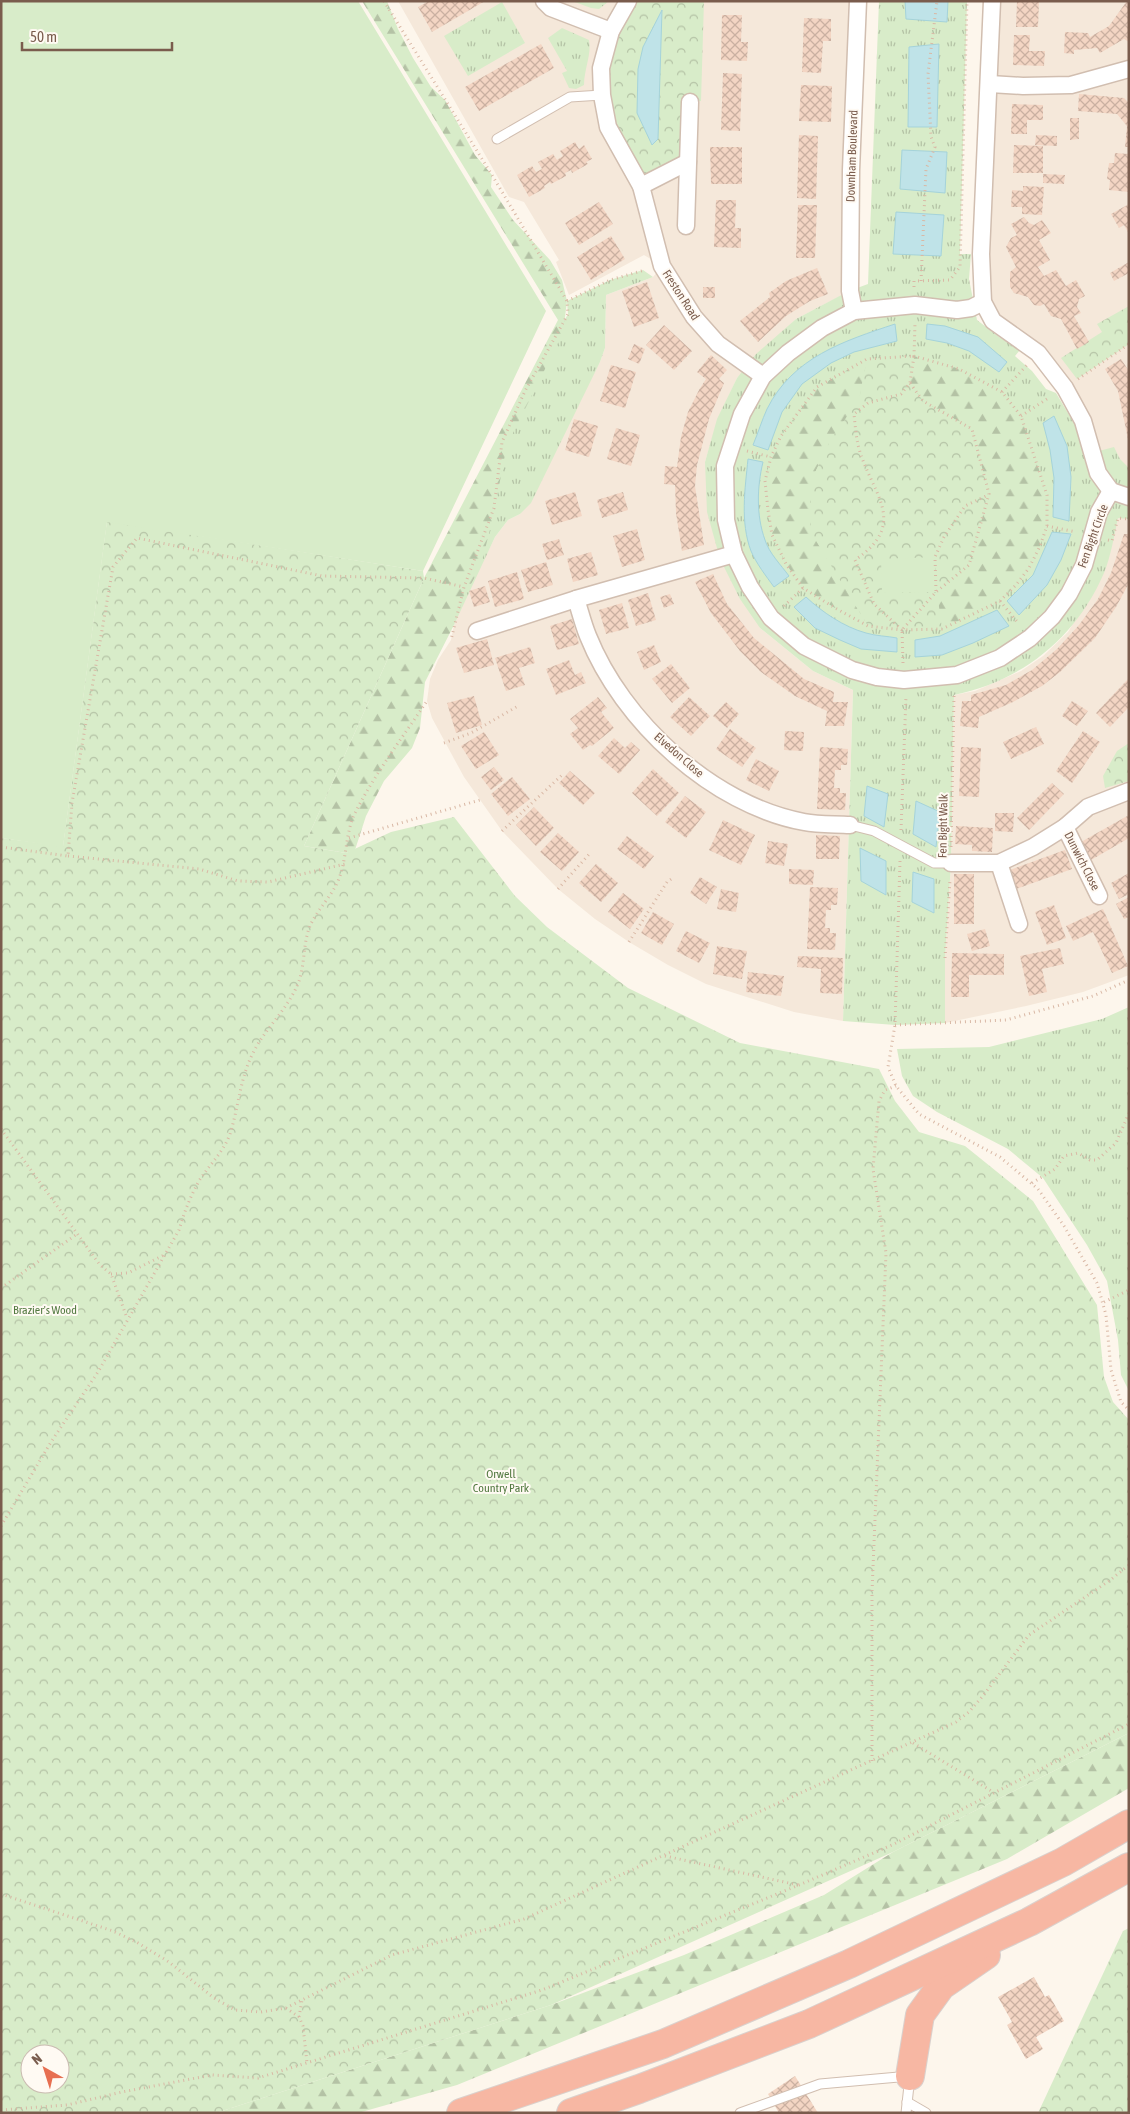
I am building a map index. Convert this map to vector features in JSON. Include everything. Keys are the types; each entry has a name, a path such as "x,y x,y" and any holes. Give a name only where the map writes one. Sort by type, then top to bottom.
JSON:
{"highway":[{"path":"461,2113 663,2044 831,1972 1063,1862 1129,1824"},
{"path":"571,2113 809,2024 1029,1922 1129,1867"},
{"path":"908,2089 920,2015 941,1986 975,1964 1029,1922"}],"street":[{"path":"544,1 551,8 611,31"},
{"name":"Freston Road","path":"628,1 611,31 601,68 602,95 608,127 641,186 662,266 694,317 718,344 763,376"},
{"name":"Downham Boulevard","path":"854,311 850,291 851,170 858,1"},
{"path":"983,302 981,254 990,84 992,1"},
{"path":"990,84 1023,86 1071,85 1129,69"},
{"path":"686,226 690,102"},
{"path":"641,186 688,162"},
{"name":"Fen Bight Circle","path":"983,302 994,320 1038,353 1065,388 1083,421 1098,473 1111,491 1099,512 1084,565 1069,594 1052,617 1030,638 1000,658 957,675 904,680 877,677 852,670 820,655 804,646 771,618 750,587 734,554 726,520 725,466 742,414 763,376 788,353 822,328 854,311 915,305 957,310 971,308 983,302"},
{"path":"1111,491 1129,496"},
{"path":"477,631 734,554"},
{"name":"Elvedon Close","path":"576,600 588,636 613,682 646,726 682,762 730,794 771,813 805,822 850,825"},
{"name":"Dunwich Close","path":"951,863 999,864 1033,847 1065,827 1088,807 1128,793"},
{"name":"Dunwich Close","path":"1065,827 1099,896"},
{"path":"999,864 1019,924"}],"lane":[{"path":"497,139 570,97 602,95"},
{"path":"850,825 874,831 934,863 951,863"},
{"path":"740,2113 820,2084 908,2089 926,2113"},
{"path":"906,2113 908,2089"}],"path":[{"path":"384,1 478,152 567,301 568,314 525,392 502,442 494,508 464,587 451,640"},
{"path":"921,280 926,169 935,147 931,137 928,74 938,1"},
{"path":"902,630 874,604 855,560 870,550 880,536 885,516 858,446 854,414 868,402 901,394 910,383 914,356 914,281 950,280 960,267 968,1"},
{"path":"567,301 610,280 662,266"},
{"path":"1021,416 1129,344"},
{"path":"1002,392 1038,353"},
{"path":"914,356 959,369 1002,392 1021,416 1047,495 1047,526 1029,568 1016,585 1000,602 942,629 902,630 868,626 804,588 786,564 772,535 765,481 771,457 781,436 816,387 867,359 914,356"},
{"path":"902,630 936,592 969,565 989,494 972,429 923,402 910,383"},
{"path":"936,592 935,558 944,537 965,506 989,494"},
{"path":"68,856 72,803 113,567 137,538 322,576 424,578 464,587"},
{"name":"Fen Bight Walk","path":"945,958 951,863 954,695"},
{"path":"1,1526 9,1510 98,1372 179,1230 187,1205 200,1181 222,1151 230,1134 243,1076 253,1052 263,1034 284,1010 299,980 310,926 337,883 345,864 348,838 354,817 385,762 427,701"},
{"path":"444,743 471,734 518,706"},
{"path":"502,831 562,775"},
{"path":"348,838 480,800"},
{"path":"1,847 68,856 199,869 238,881 268,882 345,864"},
{"path":"558,889 591,852"},
{"path":"629,942 667,882 674,877"},
{"path":"1129,980 1093,996 1006,1020 895,1025 888,1067 896,1086 918,1114 1000,1158 1038,1189 1064,1226 1097,1283 1104,1302 1111,1370 1121,1402 1129,1410"},
{"path":"872,1761 872,1592 886,1253 883,1222 873,1169 879,1101 885,1090 896,1086"},
{"path":"1032,1183 1055,1168 1064,1156 1078,1153 1090,1160 1097,1160 1116,1143 1129,1113"},
{"path":"1,1129 100,1265 111,1274 128,1319"},
{"path":"1,1288 77,1234"},
{"path":"111,1274 128,1273 165,1254"},
{"path":"1104,1302 1129,1290"},
{"path":"1,1894 106,1929 138,1943 169,1962 214,1998 235,2010 261,2012 286,2008 392,1955 524,1919 956,1722 969,1712 1029,1635 1109,1581 1129,1565"},
{"path":"1,2110 67,2105 132,2090 212,2075 258,2078 542,1990 892,1845 1129,1724"},
{"path":"913,1743 993,1792"},
{"path":"664,1855 799,1885"},
{"path":"299,2017 302,2000"},
{"path":"286,2008 299,2017 303,2026 307,2063"}],"shaded area":[{"path":"398,1 858,1 850,291 796,319 737,378 718,419 705,462 760,628 813,671 853,690 843,1021 794,1012 706,984 668,965 595,919 558,889 502,831 464,777 432,718 427,701 430,679 438,660 451,640 454,625 465,598 495,537 508,520 520,514 600,362 605,348 606,295 653,277 662,266 644,255 569,295 556,262 559,260 524,202 509,197"},
{"path":"992,1 1129,1 1129,497 1111,491 1065,388 993,321 981,254"},
{"path":"1129,504 1129,975 1083,992 945,1023 945,958 951,863 954,695 975,691 1021,671 1043,656 1068,632 1104,572 1118,518"}],"green space":[{"path":"1,1 358,1 546,311 423,571 107,522 63,847 1,838"},
{"path":"362,1 387,1 398,29 413,58 431,87 445,100 475,155 492,175 491,187 513,220 550,260 562,280 567,301 563,333 510,439 480,568 463,598 454,625 425,682 420,728 412,748 384,781 366,816 355,850 346,853 304,846 424,578 558,320"},
{"path":"572,1 609,1 599,9"},
{"path":"628,1 704,1 701,101 690,102 688,162 641,186 602,95 611,31"},
{"path":"879,1 967,1 960,254 971,254 969,279 977,320 1020,350 1015,356 1032,371 1046,389 1056,393 1078,430 1084,455 1114,447 1120,459 1129,468 1129,519 1118,518 1104,573 1078,618 1044,653 1024,667 1002,679 954,695 951,863 945,958 945,1023 895,1025 843,1021 853,690 813,671 760,628 740,599 720,559 707,512 705,462 717,419 737,378 756,354 796,319 849,291 868,284"},
{"path":"502,2 525,43 468,76 444,36"},
{"path":"562,28 589,40 590,45 584,85 576,89 569,88 562,73 567,71 548,38"},
{"path":"643,270 653,277 606,295 605,348 600,362 531,503 520,514 508,520 495,537 454,625 502,442 525,391 568,314 567,301 610,280"},
{"path":"1129,306 1129,344 1077,379 1061,358 1102,332 1097,324"},
{"path":"914,356 959,369 1002,392 1021,416 1047,495 1047,526 1029,568 1016,585 1000,601 942,629 936,592 969,565 972,429 923,401 910,383"},
{"path":"914,356 910,383 923,401 972,429 989,494 969,565 937,592 942,629 902,630 868,626 810,531 810,483 831,439 859,400 867,359"},
{"path":"867,359 859,400 831,439 810,483 810,530 868,626 803,588 786,564 772,535 765,481 771,457 781,436 817,387"},
{"name":"Orwell Country Park","path":"107,521 423,571 424,578 304,846 346,853 391,832 454,817 515,896 547,927 628,988 740,1043 879,1069 895,1101 919,1132 965,1146 1033,1201 1097,1305 1104,1377 1113,1402 1129,1420 1129,1733 893,1852 551,2005 216,2113 1,2113 1,838 63,846"},
{"path":"935,557 936,592 882,593 881,559"},
{"path":"1129,743 1129,781 1105,788 1103,776 1117,751"},
{"path":"1129,1007 1129,1391 1121,1375 1118,1340 1107,1281 1087,1245 1043,1178 1008,1149 937,1112 913,1096 902,1076 897,1049 989,1047 1102,1019"},
{"path":"1129,1733 1129,1788 1007,1859 457,2085 358,2113 216,2113 551,2005 684,1955 824,1895 893,1852"},
{"path":"1129,1928 1129,2113 1038,2113 1123,1931"}],"water":[{"path":"905,1 948,1 947,22 906,19"},
{"path":"662,10 658,139 652,145 637,113 638,69 643,47"},
{"path":"939,44 937,127 908,127 909,47"},
{"path":"902,150 947,152 945,193 900,189"},
{"path":"896,212 944,215 941,256 893,254"},
{"path":"895,324 897,341 854,352 831,363 802,384 782,412 768,450 753,445 767,409 778,391 805,364 822,353 857,337"},
{"path":"927,324 945,326 978,337 1007,362 999,372 969,351 947,343 926,339"},
{"path":"1054,416 1067,446 1071,477 1069,521 1053,517 1054,478 1050,450 1043,423"},
{"path":"748,459 763,462 758,501 762,530 769,550 789,576 774,587 751,551 745,529 744,505"},
{"path":"1052,532 1071,534 1061,560 1047,585 1019,615 1007,601 1033,575"},
{"path":"806,597 826,613 850,627 870,634 897,638 897,652 861,649 815,628 794,607"},
{"path":"997,610 1009,626 942,655 915,657 915,640 940,636"},
{"path":"867,786 888,794 884,827 864,816"},
{"path":"916,801 940,812 936,847 913,834"},
{"path":"860,848 886,861 886,895 861,881"},
{"path":"913,872 934,879 934,913 912,902"}],"building":[{"path":"429,1 485,1 432,32 418,7"},
{"path":"1017,1 1039,1 1038,27 1016,27"},
{"path":"1127,1 1129,1 1129,42 1124,39 1100,53 1097,48 1074,50 1074,54 1064,53 1065,32 1088,33 1090,37 1109,26"},
{"path":"722,15 742,15 741,42 748,42 747,61 721,60"},
{"path":"804,18 831,19 831,41 823,41 821,73 802,72"},
{"path":"1014,35 1030,35 1029,51 1045,51 1044,66 1013,65"},
{"path":"541,44 554,68 479,111 465,87"},
{"path":"723,73 742,74 740,131 721,130"},
{"path":"801,85 832,86 831,122 799,121"},
{"path":"1079,94 1124,98 1129,103 1129,147 1125,147 1127,126 1117,114 1078,111"},
{"path":"1012,104 1043,105 1043,120 1027,120 1027,134 1011,134"},
{"path":"1070,118 1079,118 1079,139 1070,140"},
{"path":"799,135 818,136 816,199 797,198"},
{"path":"1036,135 1057,136 1057,146 1035,145"},
{"path":"575,142 579,149 584,145 592,159 586,162 588,164 572,173 571,170 565,173 566,176 551,184 550,182 544,186 545,188 529,197 517,175 532,166 536,172 542,169 538,162 553,154 557,160 563,156 560,151"},
{"path":"1014,145 1043,146 1043,173 1013,173"},
{"path":"710,147 742,147 742,184 711,184"},
{"path":"1115,153 1129,154 1129,192 1109,190 1110,180 1107,179 1109,163 1114,163"},
{"path":"1043,174 1065,175 1064,184 1043,183"},
{"path":"1023,186 1044,187 1042,215 1022,214 1022,207 1011,207 1012,190 1023,191"},
{"path":"716,200 736,200 735,228 741,228 741,248 714,247"},
{"path":"599,202 613,224 579,245 565,223"},
{"path":"1129,204 1129,234 1124,225 1119,228 1111,214"},
{"path":"798,205 817,205 815,258 796,258"},
{"path":"1024,217 1029,223 1034,225 1042,220 1051,233 1039,240 1050,260 1038,267 1044,276 1056,270 1066,286 1076,280 1085,296 1079,299 1077,307 1081,313 1074,316 1089,342 1077,349 1061,319 1051,316 1044,304 1040,306 1034,305 1028,297 1014,293 1010,287 1010,272 1016,267 1006,247 1011,238 1017,235 1011,224"},
{"path":"611,236 625,259 591,280 577,257"},
{"path":"1129,262 1129,273 1114,281 1110,273"},
{"path":"817,268 828,294 810,301 786,316 758,342 740,321 770,297 769,293 786,281"},
{"path":"647,282 659,318 634,327 622,291"},
{"path":"703,287 715,287 715,298 703,298"},
{"path":"664,325 692,351 674,370 646,345"},
{"path":"634,344 645,349 639,364 628,359"},
{"path":"711,355 727,370 719,379 724,383 709,419 697,465 695,486 704,545 682,551 676,513 675,485 664,484 665,466 677,467 681,437 688,412 706,379 697,372"},
{"path":"1121,359 1129,371 1128,439 1118,391 1105,369"},
{"path":"611,365 636,372 625,408 600,401"},
{"path":"574,419 598,426 589,457 565,450"},
{"path":"616,428 640,435 631,466 607,459"},
{"path":"575,492 582,516 552,525 545,501"},
{"path":"623,492 628,510 602,518 597,500"},
{"path":"637,529 645,560 622,567 613,536"},
{"path":"1124,534 1129,534 1129,583 1116,607 1095,638 1060,672 1042,686 1013,702 979,717 978,728 960,726 962,701 971,701 971,695 1006,685 1032,670 1057,649 1079,625 1098,599 1111,573"},
{"path":"559,539 564,555 547,560 542,544"},
{"path":"591,552 598,575 573,582 567,559"},
{"path":"546,562 553,585 528,592 521,570"},
{"path":"517,572 524,599 495,607 488,581"},
{"path":"713,574 727,604 754,638 804,679 834,692 833,702 848,702 844,726 825,726 827,711 795,696 761,672 740,651 711,613 695,582"},
{"path":"485,586 490,602 474,607 469,591"},
{"path":"648,593 656,620 636,626 628,600"},
{"path":"670,594 674,604 664,608 660,597"},
{"path":"622,603 629,628 606,634 599,610"},
{"path":"572,619 579,644 557,650 550,626"},
{"path":"487,639 494,665 464,673 456,648"},
{"path":"654,645 661,662 644,670 637,652"},
{"path":"530,647 535,663 519,668 525,685 506,691 495,658"},
{"path":"569,660 575,675 581,672 586,683 556,695 546,669"},
{"path":"671,664 690,688 672,703 652,679"},
{"path":"1129,678 1129,707 1110,727 1096,713"},
{"path":"474,696 482,725 456,733 447,703"},
{"path":"598,697 607,708 601,712 614,728 592,746 590,745 583,750 570,734 578,728 570,719"},
{"path":"689,697 710,716 691,736 670,717"},
{"path":"1072,701 1088,711 1077,726 1062,716"},
{"path":"726,702 739,714 727,728 713,716"},
{"path":"1036,727 1044,744 1011,759 1003,742"},
{"path":"730,729 756,748 742,767 716,749"},
{"path":"785,731 804,732 803,751 784,750"},
{"path":"1083,731 1100,742 1072,783 1056,771"},
{"path":"484,732 499,755 476,769 461,746"},
{"path":"614,738 625,748 631,742 640,750 619,774 598,756"},
{"path":"820,747 848,749 847,765 841,765 841,770 835,770 834,788 840,788 840,793 846,793 845,810 817,809"},
{"path":"961,747 981,748 979,797 959,796"},
{"path":"756,759 779,771 769,791 746,780"},
{"path":"494,767 504,780 491,790 481,777"},
{"path":"653,769 679,793 657,816 632,793"},
{"path":"570,771 595,793 583,805 559,783"},
{"path":"512,777 530,799 508,816 491,794"},
{"path":"1052,783 1064,794 1029,830 1017,818"},
{"path":"685,796 706,812 686,838 665,822"},
{"path":"534,807 554,828 536,846 516,825"},
{"path":"995,813 1014,813 1013,832 995,831"},
{"path":"1129,815 1129,838 1091,860 1081,842"},
{"path":"723,820 755,835 741,865 709,850"},
{"path":"956,826 993,828 992,852 972,851 972,845 955,844"},
{"path":"558,833 579,852 562,871 540,852"},
{"path":"816,835 840,836 839,859 816,859"},
{"path":"627,836 654,856 644,869 617,849"},
{"path":"768,841 788,844 784,866 765,863"},
{"path":"1065,850 1072,869 1016,889 1010,870"},
{"path":"596,864 618,883 601,902 579,883"},
{"path":"789,869 814,870 813,885 789,884"},
{"path":"1129,873 1129,894 1119,899 1111,883"},
{"path":"954,874 974,874 974,924 954,924"},
{"path":"700,877 717,887 706,904 690,893"},
{"path":"810,887 838,888 837,905 831,905 831,910 826,910 825,928 830,928 830,933 836,933 835,950 807,949"},
{"path":"721,889 739,893 736,912 717,909"},
{"path":"623,893 644,909 630,929 608,912"},
{"path":"1129,897 1129,917 1124,919 1116,904"},
{"path":"1054,905 1066,938 1047,945 1035,912"},
{"path":"1103,909 1128,966 1112,973 1093,932 1073,941 1066,926"},
{"path":"653,912 674,924 662,945 641,933"},
{"path":"985,929 990,946 972,951 967,934"},
{"path":"686,931 710,943 699,963 676,951"},
{"path":"717,946 747,951 742,979 713,974"},
{"path":"1060,948 1064,964 1042,969 1047,992 1029,996 1020,956"},
{"path":"952,953 1004,954 1004,975 969,975 969,997 951,997"},
{"path":"798,956 843,958 842,994 820,993 821,969 797,967"},
{"path":"748,972 784,976 781,996 746,992"},
{"path":"1034,1977 1045,1997 1049,1995 1064,2021 1036,2037 1043,2049 1026,2059 1007,2025 1012,2022 998,1997"},
{"path":"795,2076 818,2113 779,2113 768,2094"}],"park label":[{"name":"Brazier's Wood","path":"45,1310"}]}
